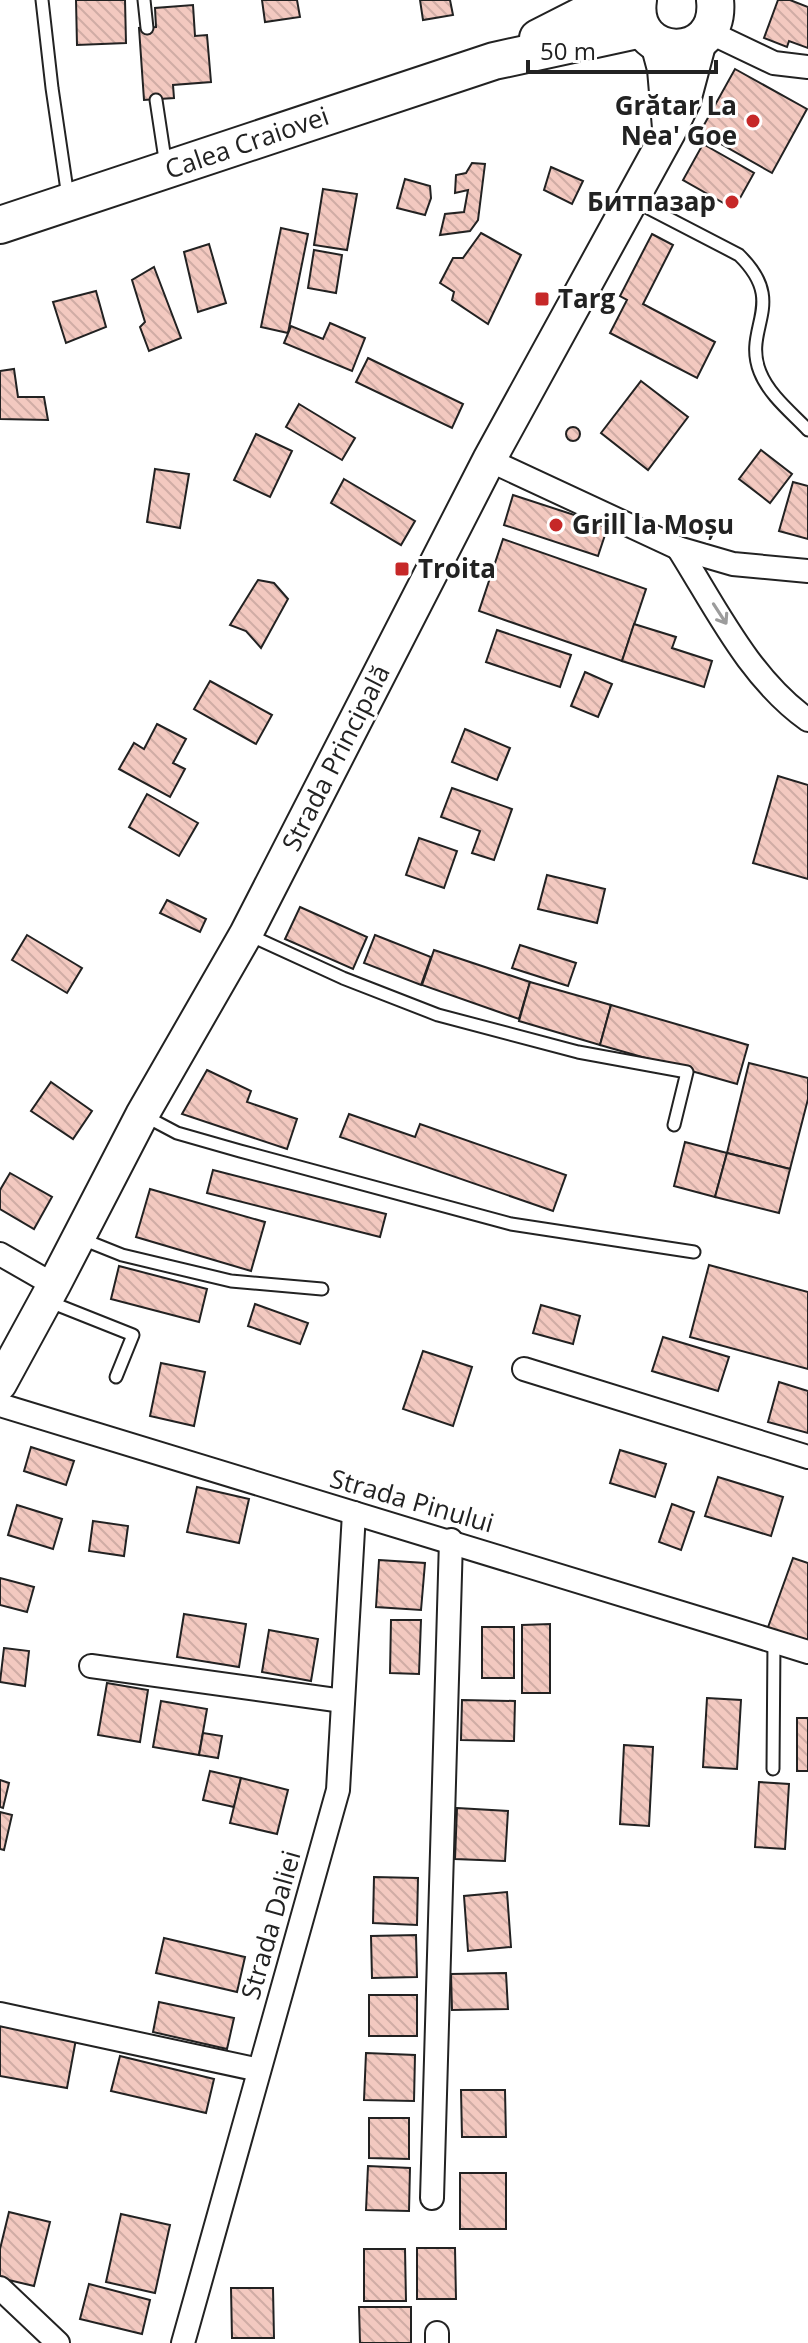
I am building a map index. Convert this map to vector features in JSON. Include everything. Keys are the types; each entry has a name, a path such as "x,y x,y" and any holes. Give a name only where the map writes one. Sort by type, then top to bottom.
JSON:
{"main road":[{"name":"Calea Craiovei","path":"494,61 613,0"},
{"name":"Calea Craiovei","path":"0,225 494,61 646,24 671,48 686,48 712,20"},
{"name":"Strada Principală","path":"0,1384 142,1115 246,934 489,460 669,132 684,101 712,20"},
{"path":"646,24 664,69 669,132"}],"street":[{"path":"712,20 774,63 808,67"},
{"path":"489,460 678,548 733,564 808,571"},
{"path":"678,548 755,669 808,720"},
{"path":"0,1254 50,1293"},
{"path":"524,1369 808,1457"},
{"name":"Strada Pinului","path":"0,1405 451,1540 808,1652"},
{"name":"Strada Daliei","path":"183,2343 338,1790 354,1513"},
{"path":"432,2198 451,1540"},
{"path":"91,1666 343,1701"},
{"path":"0,2014 259,2070"},
{"path":"0,2288 58,2343"}],"lane":[{"path":"42,0 69,202"},
{"path":"144,0 147,28"},
{"path":"156,100 166,171"},
{"path":"633,200 739,255 753,268 762,289 764,304 756,350 759,370 767,387 808,430"},
{"path":"246,934 343,978 438,1015 578,1052 687,1072 674,1125"},
{"path":"142,1115 177,1133 511,1224 694,1252"},
{"path":"78,1237 122,1255 231,1281 322,1289"},
{"path":"50,1293 133,1335 116,1377"},
{"path":"773,1769 774,1641"}],"building":[{"path":"76,0 125,0 126,43 77,45"},
{"path":"262,0 297,0 300,17 265,22"},
{"path":"420,0 450,0 453,15 423,20"},
{"path":"778,0 790,0 808,7 808,48 789,41 787,47 764,38"},
{"path":"193,5 195,36 207,35 211,82 173,85 174,98 144,100 139,28 156,27 155,8"},
{"path":"735,69 807,109 772,173 700,132"},
{"path":"703,144 754,173 734,209 683,180"},
{"path":"472,163 485,164 478,220 470,231 440,235 445,214 464,212 468,190 455,193 456,175 466,173"},
{"path":"551,167 583,181 572,204 544,190"},
{"path":"405,179 430,186 431,198 425,215 397,208"},
{"path":"323,189 357,194 347,250 314,245"},
{"path":"281,228 308,234 288,333 261,327"},
{"path":"481,233 521,255 488,324 452,300 454,292 440,283 453,258 463,258"},
{"path":"652,234 673,245 643,304 715,342 697,378 610,333 627,300 620,296"},
{"path":"209,244 226,303 198,312 184,252"},
{"path":"314,250 342,255 336,293 308,288"},
{"path":"154,267 181,338 149,351 140,327 145,322 132,280"},
{"path":"96,291 106,327 66,343 53,302"},
{"path":"330,323 365,338 352,371 284,343 291,326 323,339"},
{"path":"368,358 463,404 452,428 356,382"},
{"path":"14,369 18,397 44,397 48,420 0,419 0,371"},
{"path":"641,381 688,417 648,470 601,433"},
{"path":"299,404 355,438 342,460 286,427"},
{"path":"573,427 580,434 573,441 566,434"},
{"path":"256,434 292,451 270,497 234,480"},
{"path":"761,450 792,474 770,503 739,479"},
{"path":"155,469 189,474 180,528 147,522"},
{"path":"344,479 415,521 401,545 331,503"},
{"path":"793,482 808,486 808,539 779,531"},
{"name":"Grill la Moșu","path":"513,495 608,526 598,556 504,525"},
{"path":"503,539 646,589 622,661 479,611"},
{"path":"258,580 274,583 288,599 261,648 246,631 230,625"},
{"path":"634,624 676,637 672,648 712,661 704,687 622,661"},
{"path":"497,630 571,655 560,687 486,662"},
{"path":"585,672 612,684 598,717 571,706"},
{"path":"210,681 272,715 256,744 194,709"},
{"path":"157,724 186,739 173,763 185,769 170,797 119,769 134,743 144,749"},
{"path":"465,729 510,748 497,780 452,762"},
{"path":"778,776 808,785 808,879 753,863"},
{"path":"452,788 512,809 494,860 472,853 480,831 441,817"},
{"path":"147,794 198,823 179,856 129,827"},
{"path":"419,838 457,851 444,888 406,875"},
{"path":"547,875 605,889 597,923 538,909"},
{"path":"167,900 206,919 200,932 160,913"},
{"path":"300,907 367,937 353,969 285,939"},
{"path":"27,935 82,968 67,993 12,960"},
{"path":"375,935 431,957 421,985 364,963"},
{"path":"520,945 576,963 568,986 512,968"},
{"path":"434,950 530,982 519,1019 422,985"},
{"path":"530,982 611,1005 600,1045 519,1021"},
{"path":"611,1005 748,1045 737,1084 600,1045"},
{"path":"749,1063 808,1078 808,1099 790,1169 727,1153"},
{"path":"207,1070 251,1091 247,1102 297,1119 287,1149 182,1114"},
{"path":"51,1082 92,1111 73,1139 31,1111"},
{"path":"349,1114 415,1137 420,1124 566,1175 553,1211 340,1137"},
{"path":"685,1142 727,1153 715,1197 674,1186"},
{"path":"727,1153 790,1169 779,1213 715,1197"},
{"path":"213,1170 386,1214 380,1237 207,1193"},
{"path":"10,1173 52,1197 34,1229 0,1209 0,1190"},
{"path":"150,1189 265,1222 251,1271 136,1237"},
{"path":"709,1265 808,1292 808,1369 690,1337"},
{"path":"119,1266 207,1289 199,1322 111,1299"},
{"path":"255,1304 308,1323 300,1344 248,1326"},
{"path":"541,1305 580,1316 573,1344 533,1333"},
{"path":"663,1337 729,1357 718,1391 652,1371"},
{"path":"423,1351 472,1367 453,1426 403,1409"},
{"path":"161,1363 205,1372 194,1426 150,1416"},
{"path":"779,1382 808,1391 808,1433 768,1422"},
{"path":"31,1447 74,1461 66,1485 24,1471"},
{"path":"620,1450 666,1464 655,1497 610,1483"},
{"path":"718,1477 783,1497 771,1536 705,1516"},
{"path":"197,1487 249,1499 239,1543 187,1532"},
{"path":"672,1504 694,1512 681,1550 659,1542"},
{"path":"17,1505 62,1519 53,1549 8,1535"},
{"path":"93,1521 128,1526 124,1556 89,1551"},
{"path":"793,1558 808,1563 808,1642 767,1630"},
{"path":"379,1560 425,1563 421,1610 376,1607"},
{"path":"0,1578 34,1587 27,1612 0,1605"},
{"path":"184,1614 246,1624 239,1667 177,1657"},
{"path":"391,1620 421,1620 419,1674 390,1673"},
{"path":"550,1624 550,1693 522,1693 522,1625"},
{"path":"482,1627 514,1627 514,1678 482,1678"},
{"path":"269,1630 318,1639 311,1681 262,1672"},
{"path":"4,1648 29,1651 25,1686 0,1682"},
{"path":"107,1683 148,1690 140,1742 98,1735"},
{"path":"707,1698 741,1700 737,1769 703,1767"},
{"path":"462,1700 515,1701 514,1741 461,1740"},
{"path":"161,1701 207,1709 199,1755 153,1747"},
{"path":"797,1718 808,1718 808,1771 797,1771"},
{"path":"203,1733 222,1736 218,1758 199,1755"},
{"path":"624,1745 653,1747 649,1826 620,1824"},
{"path":"210,1771 241,1778 234,1807 203,1800"},
{"path":"241,1778 288,1790 277,1834 230,1823"},
{"path":"0,1780 9,1783 3,1808 0,1807"},
{"path":"759,1782 789,1784 785,1849 755,1847"},
{"path":"457,1808 508,1811 505,1861 455,1859"},
{"path":"0,1812 12,1815 4,1850 0,1849"},
{"path":"374,1877 418,1878 417,1925 373,1923"},
{"path":"507,1892 511,1947 468,1951 464,1896"},
{"path":"416,1935 417,1977 372,1978 371,1936"},
{"path":"164,1938 245,1957 237,1992 156,1973"},
{"path":"506,1973 508,2009 452,2010 451,1974"},
{"path":"369,1995 417,1995 417,2036 369,2036"},
{"path":"159,2002 234,2018 227,2049 153,2032"},
{"path":"0,2026 76,2039 67,2088 0,2076"},
{"path":"366,2053 415,2055 414,2101 364,2100"},
{"path":"120,2056 214,2079 206,2113 111,2091"},
{"path":"461,2090 505,2090 506,2137 462,2137"},
{"path":"369,2118 409,2118 409,2159 369,2158"},
{"path":"368,2166 410,2168 409,2211 366,2210"},
{"path":"460,2173 506,2173 506,2229 460,2229"},
{"path":"9,2212 50,2222 34,2286 0,2278 0,2249"},
{"path":"121,2214 170,2225 155,2293 106,2282"},
{"path":"417,2248 455,2248 456,2299 417,2299"},
{"path":"364,2249 405,2249 406,2301 364,2301"},
{"path":"89,2284 150,2300 142,2334 80,2319"},
{"path":"231,2288 273,2288 274,2338 232,2338"},
{"path":"359,2307 411,2307 411,2343 360,2343"}],"place":[{"name":"Grătar La Nea' Goe","path":"753,121"},
{"name":"Битпазар","path":"732,202"},
{"name":"Targ","path":"542,299"},
{"name":"Grill la Moșu","path":"556,525"},
{"name":"Troita","path":"402,569"}]}
